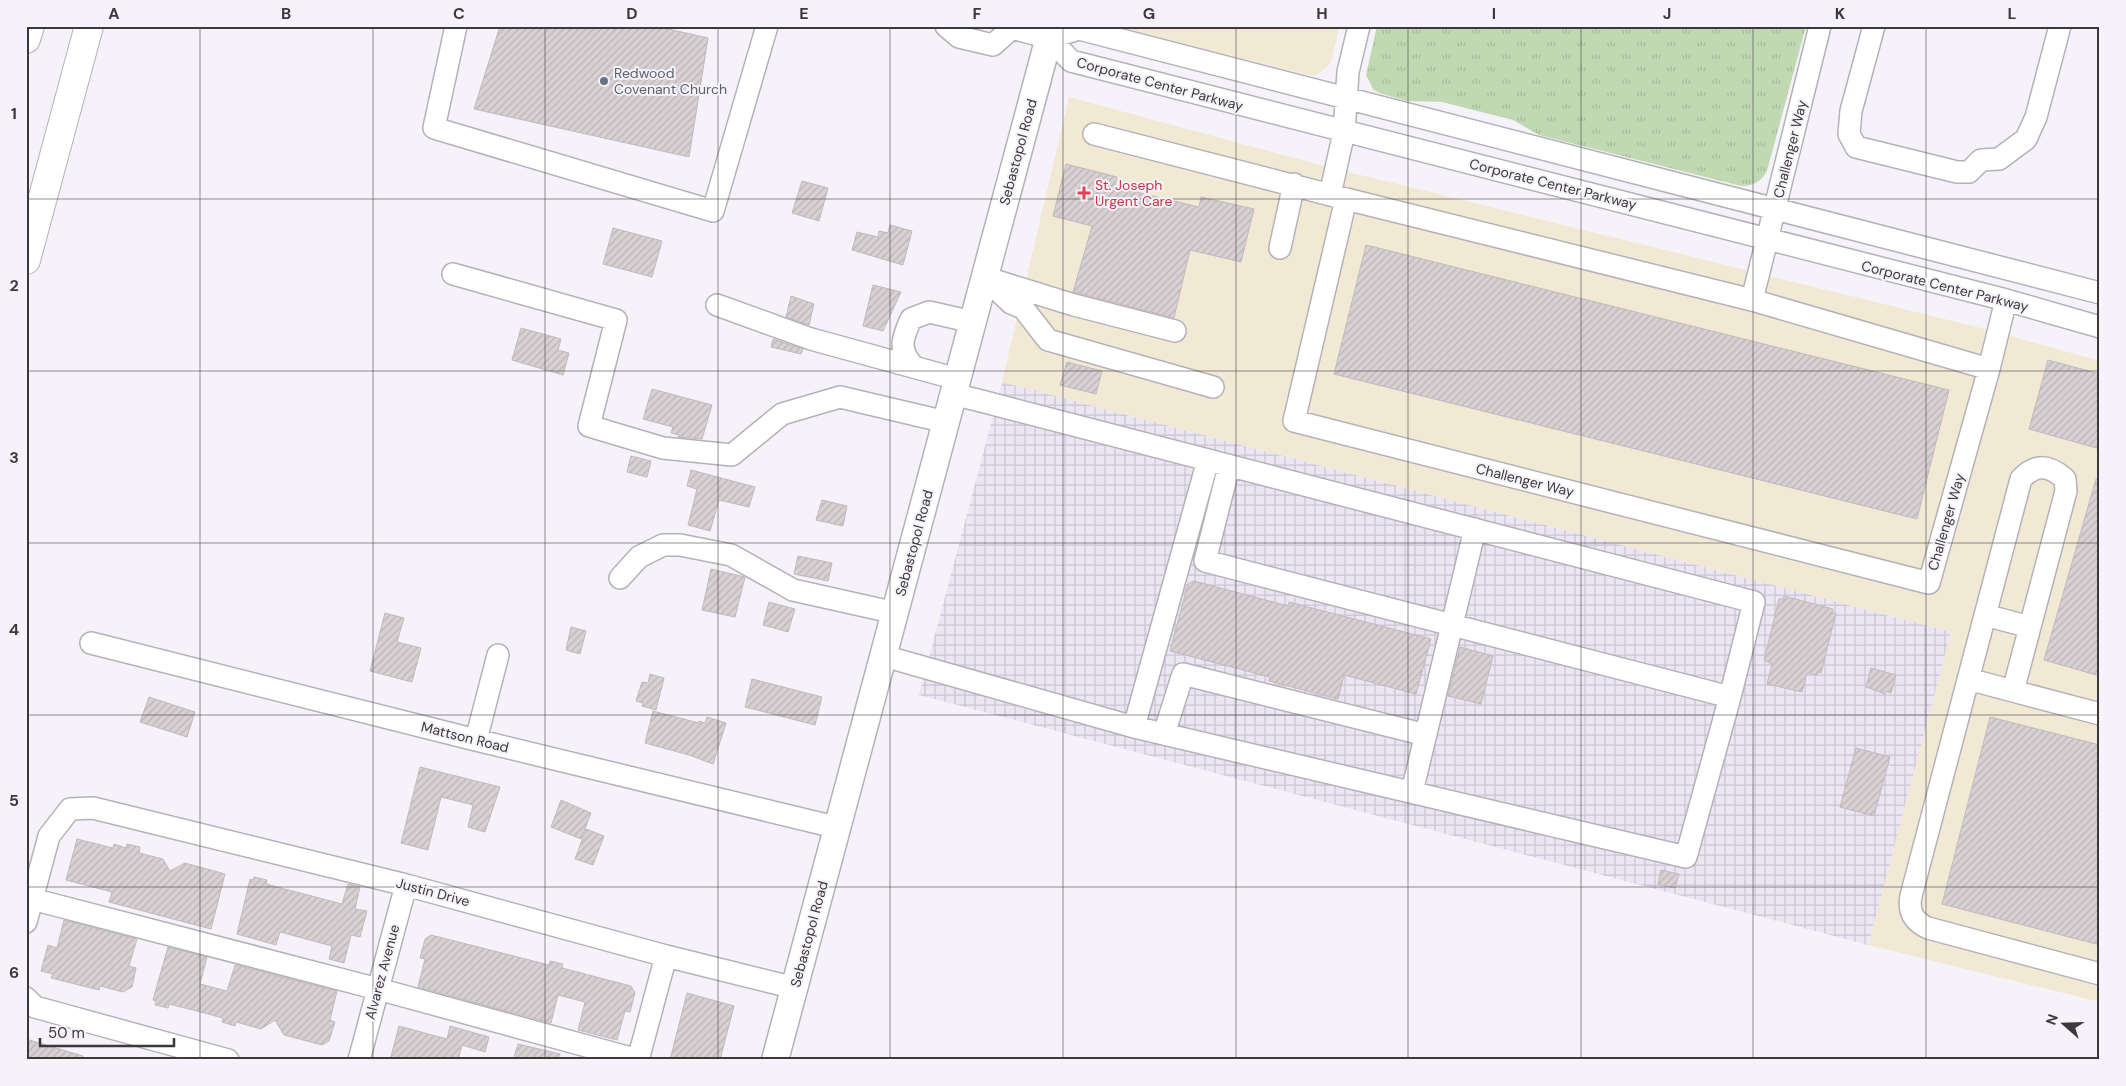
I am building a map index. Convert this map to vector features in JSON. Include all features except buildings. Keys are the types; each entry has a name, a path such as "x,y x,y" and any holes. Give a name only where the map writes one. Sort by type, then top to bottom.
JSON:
{"highway":[{"path":"26,39 30,26"},
{"path":"26,260 89,26"}],"main road":[{"name":"Sebastopol Road","path":"775,1060 839,828 1050,32"}],"street":[{"path":"456,26 434,128 713,211 768,26"},
{"path":"946,26 960,37 993,44 1011,27 1050,32 1079,29 2100,293"},
{"path":"1338,197 1348,99 1348,72 1359,26"},
{"name":"Challenger Way","path":"1752,300 1769,240 1820,26"},
{"path":"1874,26 1852,111 1849,134 1856,147 1957,172 1969,172 1980,160 1999,159 2026,139 2036,117 2060,26"},
{"name":"Corporate Center Parkway","path":"1050,32 1071,61 2006,300 2100,327"},
{"path":"1094,134 1752,300 1989,369 2006,300"},
{"path":"1280,248 1294,184"},
{"name":"Challenger Way","path":"1338,197 1294,421 1929,582 1989,369"},
{"path":"453,274 616,320 589,426 664,448 732,455 782,414 840,397 946,422"},
{"path":"985,278 1074,305 1175,331"},
{"path":"985,278 1011,303 1023,308 1048,340 1213,387"},
{"path":"717,305 811,339 913,366 955,387 1228,466 1754,602 1686,857 1164,734 884,656"},
{"path":"913,366 904,356 902,346 911,319 930,312 973,322"},
{"path":"1134,726 1208,460"},
{"path":"1228,466 1205,561 1730,697"},
{"path":"2013,691 2066,491 2064,479 2055,471 2041,467 2029,470 2021,480 1911,896 1910,911 1912,917 1928,928 2100,974"},
{"path":"1412,792 1475,530"},
{"path":"620,578 639,557 663,545 680,545 730,555 793,590 896,613"},
{"path":"1985,615 2030,627"},
{"name":"Mattson Road","path":"91,643 476,740 839,828"},
{"path":"476,740 498,655"},
{"path":"1164,734 1184,674 1426,735"},
{"path":"1968,679 2100,714"},
{"name":"Justin Drive","path":"32,899 49,836 70,809 93,808 406,885 666,956 795,988"},
{"name":"Alvarez Avenue","path":"358,1060 406,885"},
{"path":"26,922 32,899 378,989 638,1060 666,956"},
{"path":"26,998 35,1007 228,1060"}],"shaded area":[{"path":"1112,26 1340,26 1330,64 1313,76"},
{"path":"1069,97 1320,165 1985,329 2100,361 2100,1002 1868,945 1951,632 1002,382"},
{"path":"1002,382 1951,632 1868,945 919,695"}],"green space":[{"path":"1377,26 1806,26 1767,171 1756,183 1741,186 1539,135 1513,120 1442,102 1407,101 1379,93 1373,89 1366,75"}],"place":[{"name":"Redwood Covenant Church","path":"604,81"},
{"name":"St. Joseph Urgent Care","path":"1084,193"}]}
